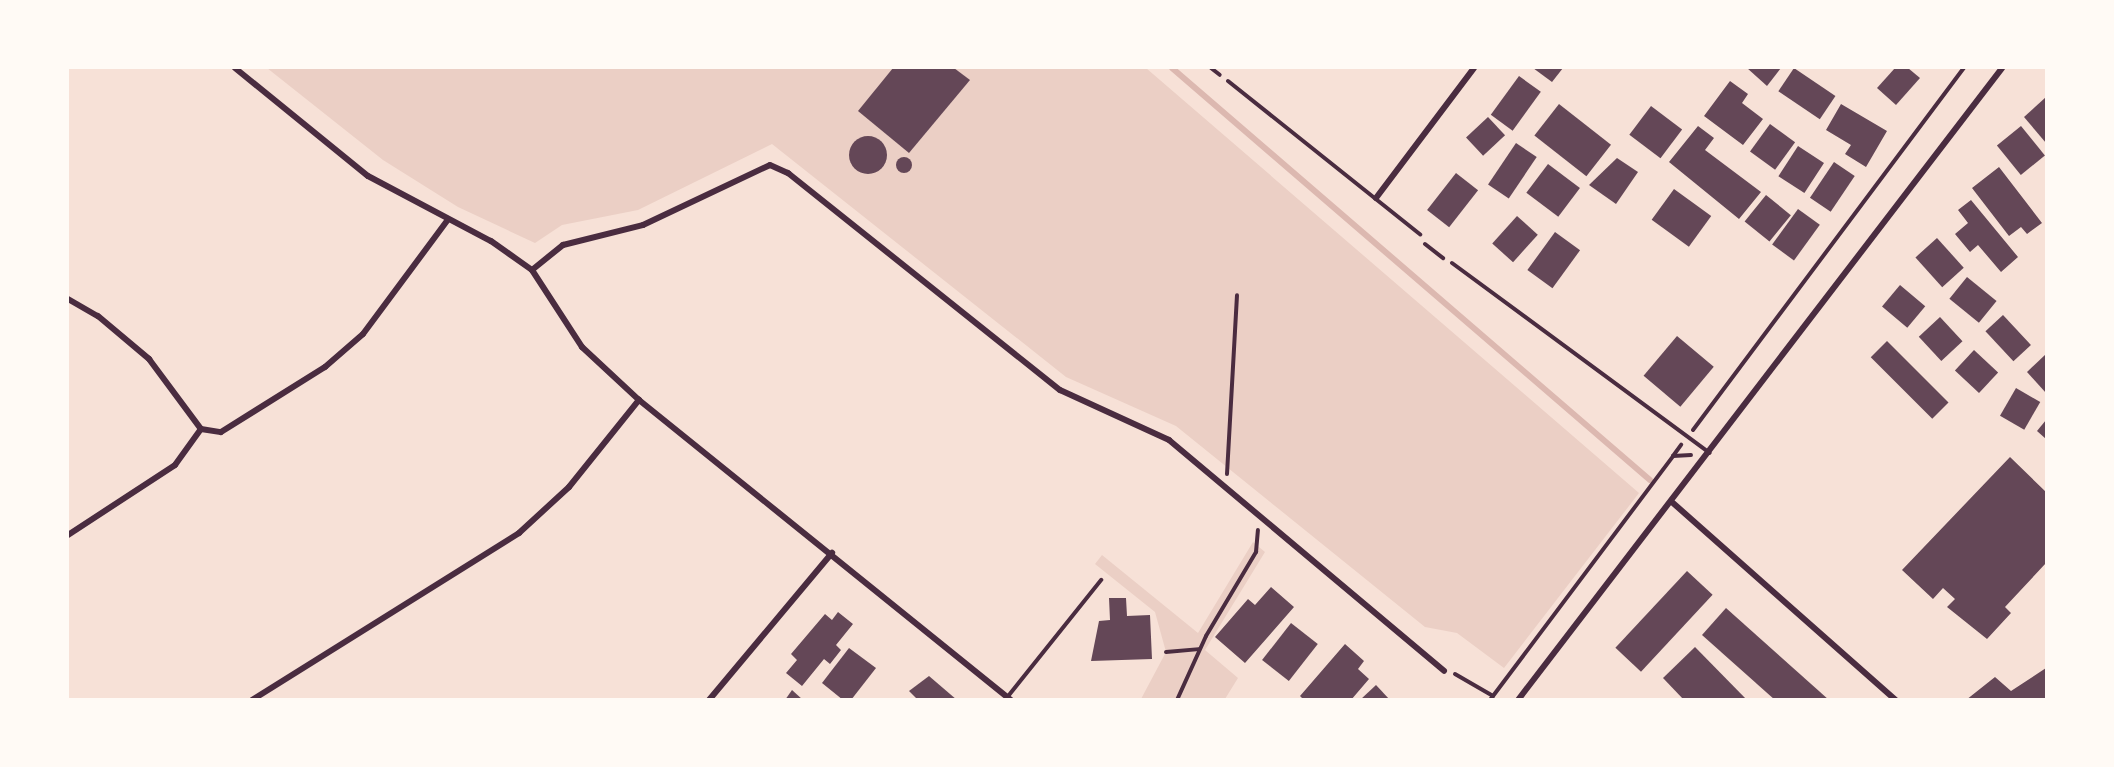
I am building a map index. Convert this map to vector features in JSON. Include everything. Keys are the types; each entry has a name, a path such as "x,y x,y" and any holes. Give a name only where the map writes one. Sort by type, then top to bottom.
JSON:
{"street":[{"path":"235,68 368,176 447,221 490,241 532,270 582,347 639,400 832,553 1008,698"},
{"path":"1376,198 1474,68"},
{"path":"1518,699 1673,504 2000,69"},
{"path":"532,270 563,245 643,225 770,165 788,173 1060,390 1169,440 1260,514 1444,671"},
{"path":"68,299 98,316 149,359 201,429 221,432 237,426 325,368 370,326 447,221"},
{"path":"252,699 519,533 568,487 639,400"},
{"path":"68,535 176,465 201,429"},
{"path":"1673,504 1896,699"},
{"path":"709,699 832,553"}],"lane":[{"path":"1211,68 1220,75"},
{"path":"1228,81 1420,234"},
{"path":"1452,263 1710,453"},
{"path":"1008,698 1101,580"}],"path":[{"path":"1444,671 1491,698 1964,68"},
{"path":"1420,234 1452,263"},
{"path":"1226,486 1237,295"},
{"path":"1673,456 1710,453"},
{"path":"1177,699 1200,649 1256,552 1260,514"},
{"path":"1166,652 1200,649"}],"shaded area":[{"path":"267,68 1146,68 1639,493 1504,668 1457,633 1425,627 1176,426 1066,377 772,144 638,210 562,225 535,243 458,207 383,160"},
{"path":"1253,542 1265,552 1205,650 1238,678 1225,699 1141,699 1166,652 1155,612 1095,564 1102,555 1198,633"}],"building":[{"path":"893,68 954,68 970,80 909,153 858,111"},
{"path":"1533,68 1563,68 1552,82"},
{"path":"1747,68 1781,68 1767,86"},
{"path":"1794,68 1835,96 1820,119 1778,91"},
{"path":"1895,68 1908,68 1920,78 1896,105 1877,88"},
{"path":"1519,76 1541,92 1513,131 1491,115"},
{"path":"1730,81 1748,94 1742,103 1763,119 1743,145 1704,116"},
{"path":"2046,97 2046,143 2024,117"},
{"path":"1559,104 1611,145 1586,176 1534,136"},
{"path":"1841,104 1887,131 1866,167 1845,154 1851,145 1826,130"},
{"path":"1651,106 1682,129 1660,158 1629,135"},
{"path":"1488,117 1505,135 1483,156 1466,137"},
{"path":"1770,124 1795,142 1775,170 1750,152"},
{"path":"1698,126 1714,138 1705,150 1761,192 1739,219 1669,162"},
{"path":"2021,126 2045,156 2021,175 1997,146"},
{"path":"868,136 881,142 887,155 881,168 868,174 855,168 849,155 855,142"},
{"path":"1516,143 1537,157 1509,198 1488,184"},
{"path":"1798,146 1824,163 1804,193 1778,176"},
{"path":"904,157 910,159 912,165 910,171 904,173 898,171 896,165 898,159"},
{"path":"1617,158 1638,172 1616,204 1589,185"},
{"path":"1834,162 1855,176 1831,212 1810,198"},
{"path":"1548,164 1580,188 1558,217 1526,193"},
{"path":"1999,167 2042,223 2027,234 2021,227 2009,236 1972,188"},
{"path":"1456,173 1478,190 1449,227 1427,210"},
{"path":"1674,189 1711,216 1689,247 1652,220"},
{"path":"1766,195 1791,215 1769,242 1745,221"},
{"path":"1971,200 2018,257 2001,272 1978,245 1970,252 1955,234 1968,223 1958,210"},
{"path":"1798,209 1820,225 1794,260 1772,245"},
{"path":"1517,216 1538,235 1513,262 1492,243"},
{"path":"1555,232 1580,250 1552,288 1527,270"},
{"path":"1937,238 1964,268 1942,287 1915,257"},
{"path":"1967,277 1997,301 1979,323 1949,299"},
{"path":"1900,285 1925,306 1907,328 1882,306"},
{"path":"2003,315 2031,345 2013,361 1985,331"},
{"path":"1940,317 1963,341 1941,361 1919,337"},
{"path":"1677,336 1714,367 1680,407 1644,376"},
{"path":"1887,341 1949,403 1932,419 1871,357"},
{"path":"1974,350 1998,373 1979,393 1955,370"},
{"path":"2046,354 2046,393 2027,372"},
{"path":"2016,388 2040,402 2024,430 2000,416"},
{"path":"2046,420 2046,439 2037,431"},
{"path":"2010,457 2046,492 2046,563 2005,607 2011,613 1987,639 1947,607 1955,599 1943,588 1933,599 1902,570"},
{"path":"1687,571 1713,595 1641,672 1615,648"},
{"path":"1271,587 1294,607 1245,663 1215,637 1248,599 1255,605"},
{"path":"1109,598 1126,598 1127,616 1150,615 1152,659 1091,661 1099,621 1110,620"},
{"path":"1726,608 1829,700 1775,700 1702,635"},
{"path":"838,612 853,624 836,645 841,650 830,664 824,659 802,686 786,673 797,660 791,654 825,614 832,620"},
{"path":"1291,623 1318,644 1289,681 1262,660"},
{"path":"1345,644 1364,661 1358,669 1369,679 1351,700 1304,700 1300,696"},
{"path":"1695,647 1747,700 1684,700 1663,678"},
{"path":"849,648 876,668 851,700 843,700 822,683"},
{"path":"2046,668 2046,700 1966,700 1995,677 2011,691"},
{"path":"929,676 957,700 918,700 909,691"},
{"path":"1376,685 1390,700 1360,700"},
{"path":"792,690 803,700 785,700"}],"waterway":[{"path":"1172,68 1650,480"}]}
